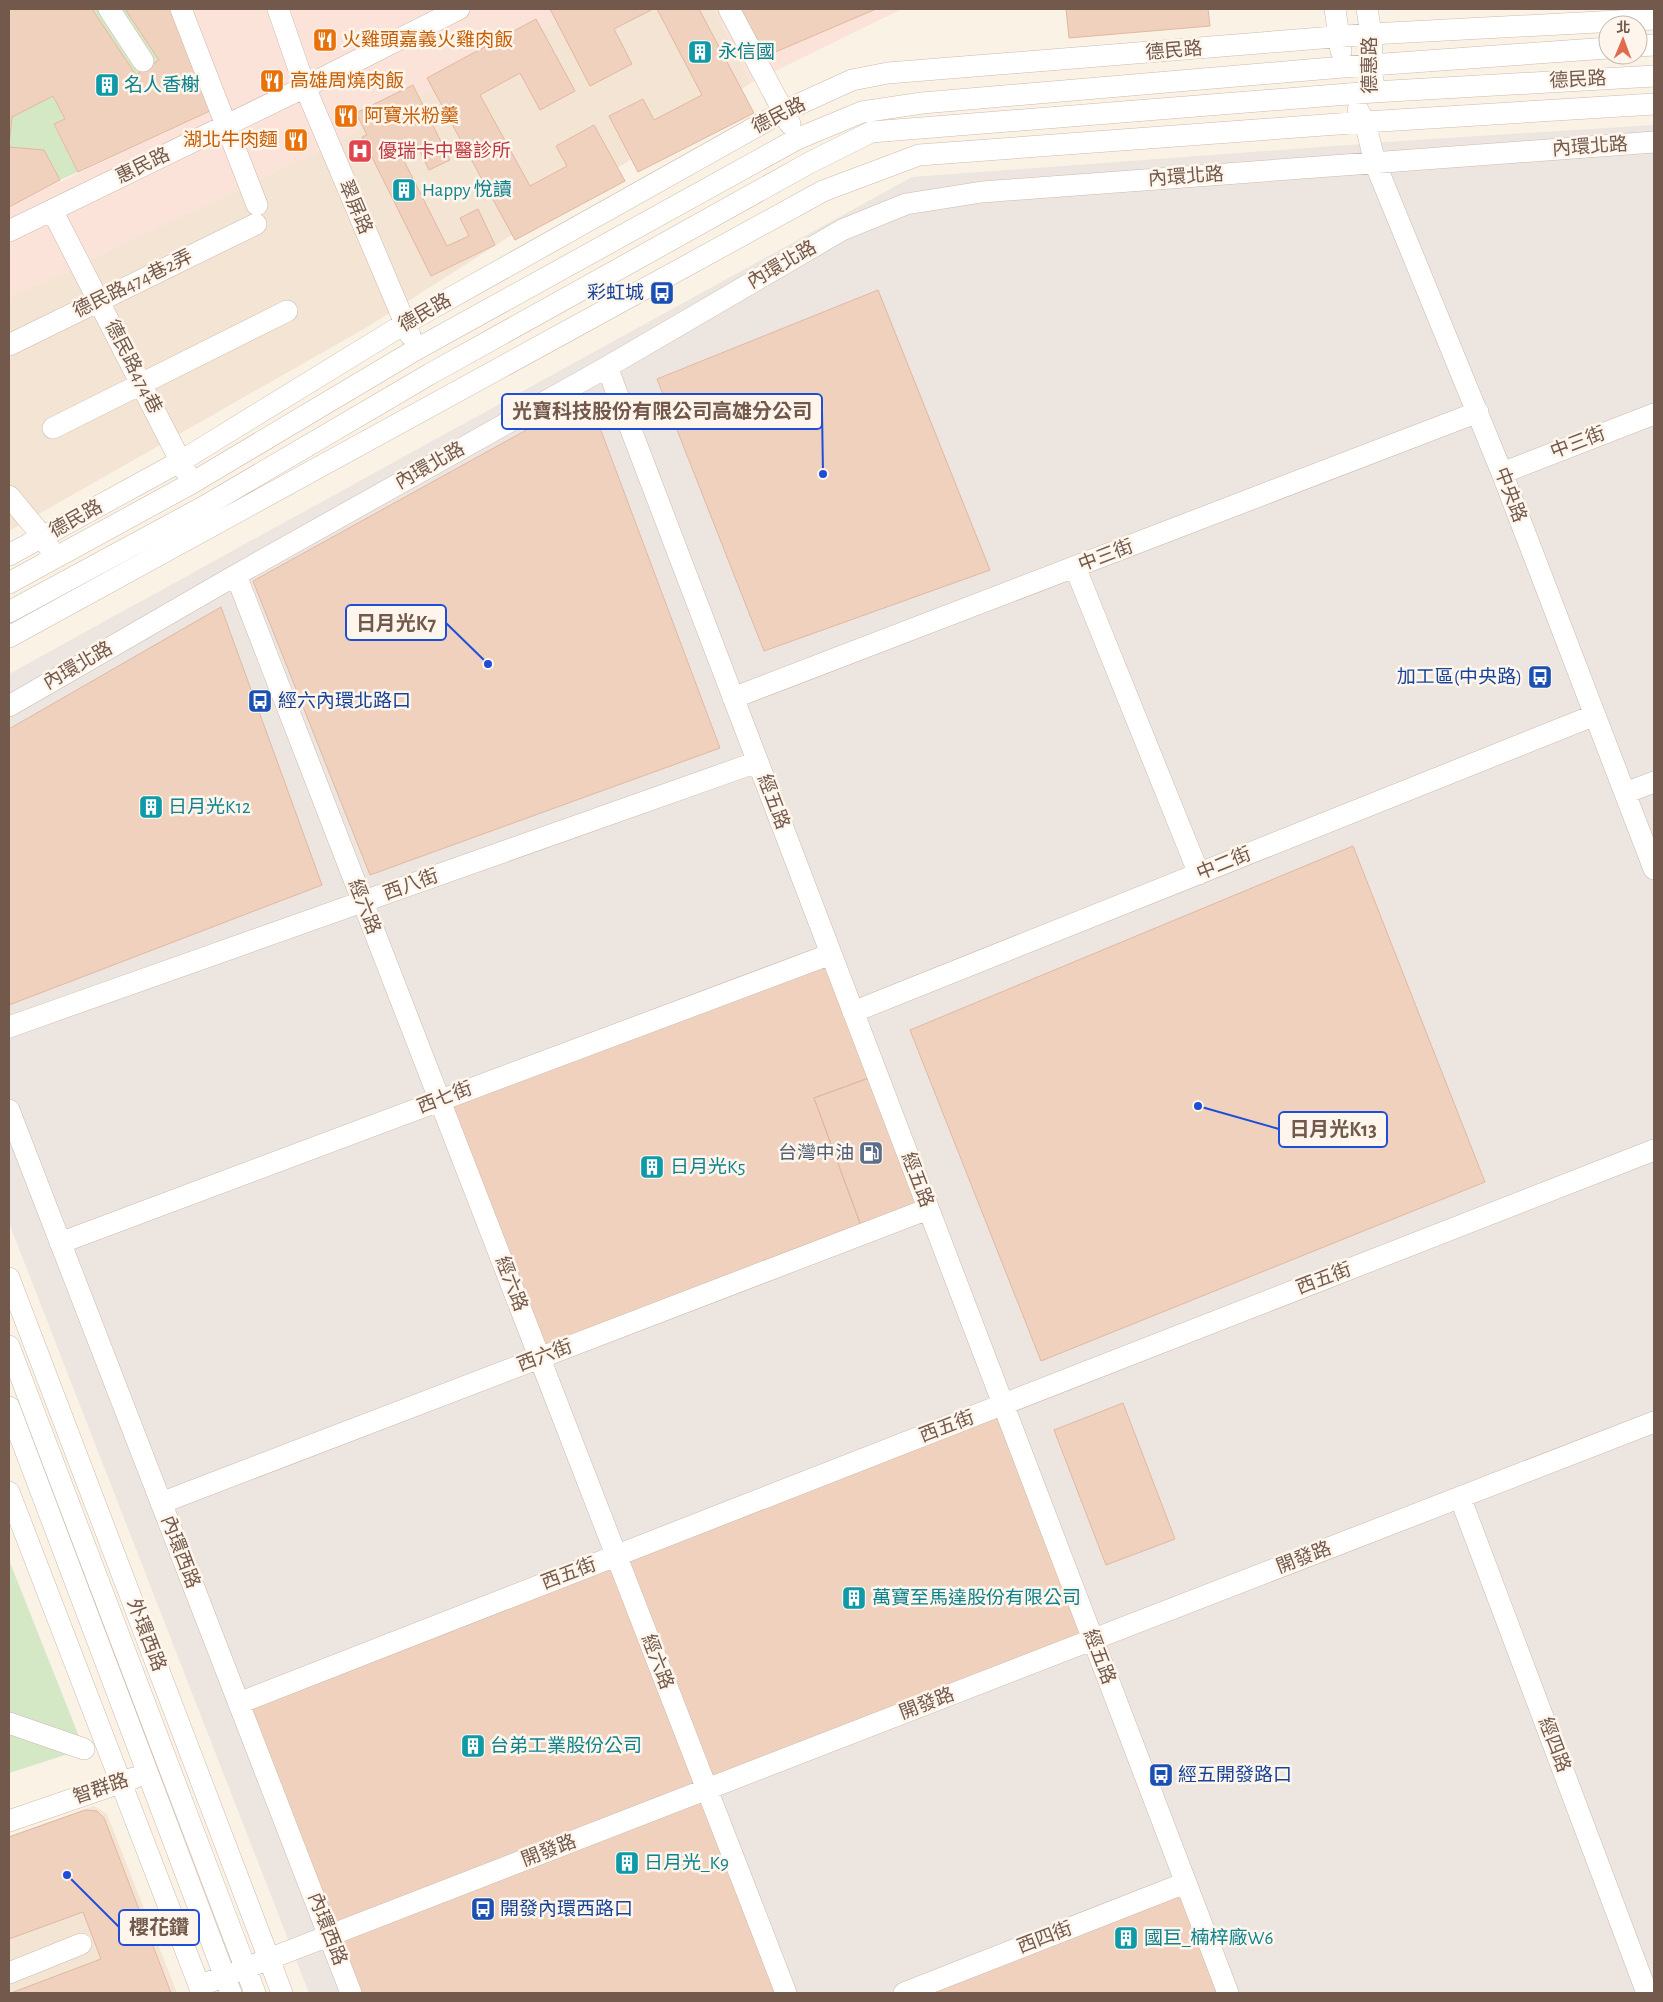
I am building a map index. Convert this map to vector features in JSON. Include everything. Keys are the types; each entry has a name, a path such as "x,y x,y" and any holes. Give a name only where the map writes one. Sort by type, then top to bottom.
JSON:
{"street":[{"path":"109,9 143,61"},
{"path":"181,9 226,125"},
{"name":"翠屏路","path":"278,9 305,87 404,324 430,374 441,401"},
{"name":"惠民路","path":"9,231 305,87 456,9"},
{"path":"729,9 784,111 823,191"},
{"name":"德惠路","path":"1335,9 1347,94 1365,122"},
{"name":"德惠路","path":"1365,122 1373,92 1371,34 1367,9"},
{"name":"德民路","path":"9,555 181,461 404,324 784,111 852,80 888,73 1371,34 1654,18"},
{"name":"德民路","path":"9,583 192,483 417,349 797,139 862,112 922,103 1343,66 1598,49"},
{"name":"德民路","path":"9,612 205,506 430,374 809,163 871,132 1373,92 1654,76"},
{"name":"德民路","path":"9,637 823,191 919,155 1365,122 1654,104"},
{"name":"中央路","path":"1365,122 1375,163 1478,412 1654,869"},
{"name":"德民路474巷2弄","path":"9,345 99,301 257,214 226,125"},
{"name":"內環北路","path":"9,706 236,575 607,367 842,230 906,204 982,192 1654,142"},
{"name":"德民路474巷","path":"52,210 192,483 216,524"},
{"path":"53,428 287,311"},
{"name":"經五路","path":"607,367 1228,1993"},
{"name":"中三街","path":"733,698 1478,412"},
{"name":"中三街","path":"1502,473 1654,414"},
{"path":"9,496 43,537 80,598"},
{"path":"1075,567 1198,874"},
{"name":"經六路","path":"236,575 786,1993"},
{"name":"中二街","path":"853,1012 1595,715"},
{"name":"西八街","path":"9,1027 758,762"},
{"path":"1625,793 1654,782"},
{"name":"西七街","path":"60,1243 831,954"},
{"name":"內環西路","path":"9,1110 351,1993"},
{"name":"西五街","path":"239,1703 1654,1150"},
{"name":"西六街","path":"161,1503 928,1209"},
{"name":"外環西路","path":"9,1278 282,1993"},
{"name":"外環西路","path":"9,1346 255,1993"},
{"path":"9,1407 228,1985"},
{"name":"開發路","path":"201,1990 228,1985 246,1968 1654,1422"},
{"path":"9,1492 201,1990"},
{"name":"經四路","path":"1460,1498 1647,1993"},
{"path":"9,1723 84,1750"},
{"name":"智群路","path":"9,1821 193,1757"},
{"name":"西四街","path":"904,1993 1185,1883"},
{"path":"9,1972 81,1944"}],"shaded area":[{"path":"186,9 582,9 313,154 9,298 9,206 214,109"},
{"path":"582,9 714,9 751,83 369,326 9,531 9,298 313,154"},
{"path":"714,9 902,9 751,83"},
{"path":"1654,125 1654,1993 309,1993 9,1223 9,674 912,177 1417,140"},
{"path":"94,1806 107,1814 177,1993 9,1993 9,1836"}],"green space":[{"path":"92,9 125,9 159,60 136,75"},
{"path":"53,96 65,119 54,125 78,172 60,180 44,150 9,147 12,117"},
{"path":"9,1560 84,1749 9,1773"}],"building":[{"name":"名人香榭","path":"9,9 92,9 136,75 159,60 125,9 177,9 214,109 78,172 54,124 65,119 53,96 12,117 9,146"},
{"path":"550,9 653,9 614,29 632,64 590,86"},
{"name":"永信國","path":"657,9 699,9 754,113 638,172 609,116 643,99 654,120 702,95"},
{"path":"741,9 876,9 766,56"},
{"path":"1066,9 1208,9 1210,26 1069,38"},
{"path":"536,19 575,91 540,110 520,73 480,95 530,186 567,166 556,146 594,125 625,181 515,240 427,78"},
{"name":"Happy 悅讀","path":"413,85 450,160 429,170 415,141 398,149 447,246 469,236 460,218 478,209 495,245 431,276 362,137 367,135 356,113"},
{"path":"9,147 44,150 60,180 9,207"},
{"path":"878,290 990,570 764,651 657,379"},
{"path":"588,396 720,748 370,875 253,581"},
{"name":"日月光K12","path":"221,607 322,885 9,1005 9,729"},
{"path":"1353,846 1485,1182 1041,1361 910,1030"},
{"name":"日月光K5","path":"831,954 877,1075 814,1098 864,1234 539,1358 439,1101"},
{"name":"台灣中油","path":"877,1075 928,1209 864,1234 814,1098"},
{"path":"1123,1403 1175,1539 1106,1565 1054,1430"},
{"name":"萬寶至馬達股份有限公司","path":"1003,1405 1093,1640 707,1790 616,1555"},
{"name":"台弟工業股份公司","path":"616,1555 707,1790 329,1936 239,1703"},
{"name":"日月光_K9","path":"707,1790 786,1993 351,1993 329,1936"},
{"path":"85,1810 97,1811 104,1818 171,1993 11,1993 101,1959 83,1912 9,1939 9,1837"},
{"name":"國巨_楠梓廠W6","path":"1185,1883 1228,1993 904,1993"}],"place":[{"name":"火雞頭嘉義火雞肉飯","path":"325,40"},
{"name":"永信國","path":"700,52"},
{"name":"高雄周燒肉飯","path":"272,81"},
{"name":"名人香榭","path":"107,85"},
{"name":"阿寶米粉羹","path":"346,116"},
{"name":"湖北牛肉麵","path":"296,140"},
{"name":"優瑞卡中醫診所","path":"360,151"},
{"name":"Happy 悅讀","path":"404,190"},
{"name":"彩虹城","path":"662,293"},
{"name":"光寶科技股份有限公司高雄分公司","path":"823,474"},
{"name":"日月光K7","path":"488,664"},
{"name":"加工區(中央路)","path":"1540,677"},
{"name":"經六內環北路口","path":"260,701"},
{"name":"日月光K12","path":"151,807"},
{"name":"日月光K13","path":"1198,1106"},
{"name":"台灣中油","path":"871,1153"},
{"name":"日月光K5","path":"652,1167"},
{"name":"萬寶至馬達股份有限公司","path":"854,1598"},
{"name":"台弟工業股份公司","path":"473,1746"},
{"name":"經五開發路口","path":"1161,1775"},
{"name":"日月光_K9","path":"627,1863"},
{"name":"櫻花鑽","path":"67,1875"},
{"name":"開發內環西路口","path":"483,1909"},
{"name":"國巨_楠梓廠W6","path":"1126,1938"}]}
